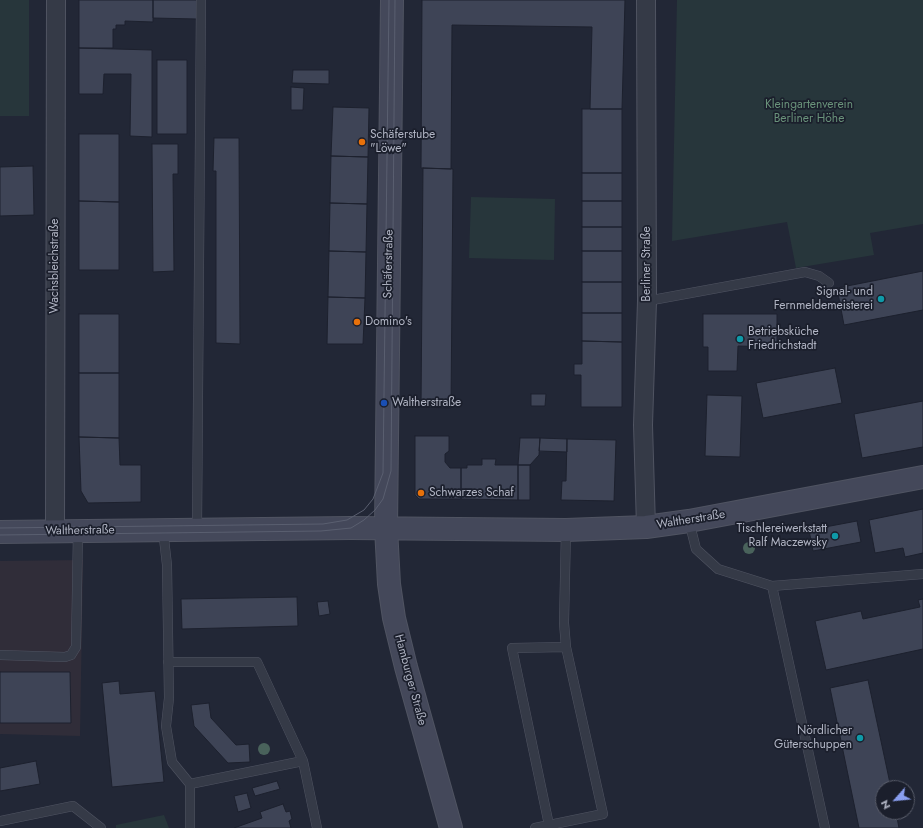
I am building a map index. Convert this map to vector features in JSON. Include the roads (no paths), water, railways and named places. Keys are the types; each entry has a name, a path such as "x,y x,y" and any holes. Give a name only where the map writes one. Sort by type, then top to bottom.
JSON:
{"main road":[{"name":"Schäferstraße","path":"386,528 392,0"},
{"name":"Waltherstraße","path":"0,532 386,528 566,530 646,527 689,521 923,477"},
{"name":"Hamburger Straße","path":"386,528 389,584 394,618 451,828"}],"street":[{"name":"Wachsbleichstraße","path":"55,531 56,0"},
{"name":"Berliner Straße","path":"646,0 647,301 643,425 646,527"}],"lane":[{"path":"197,529 201,0"},
{"path":"647,301 806,272 820,276 829,283"},
{"path":"689,521 696,549 718,569 772,586 923,574"},
{"path":"163,530 167,565 169,698 166,726 172,762 190,784 190,828"},
{"path":"535,828 603,814 566,646 564,623 566,530"},
{"path":"0,655 65,658 71,655 76,647 78,531"},
{"path":"772,586 825,828"},
{"path":"550,825 512,648 566,646"},
{"path":"168,662 257,662 303,761 317,828"},
{"path":"190,784 303,761"},
{"path":"0,822 73,806 100,828"}],"tram line":[{"path":"0,528 323,524 347,520 364,510 373,499 383,473 389,0"},
{"path":"0,535 321,531 351,528 364,520 375,510 383,499 391,471 395,0"}],"place":[{"name":"Schäferstube \"Löwe\"","path":"362,142"},
{"name":"Signal- und Fernmeldemeisterei","path":"881,299"},
{"name":"Domino's","path":"357,322"},
{"name":"Betriebsküche Friedrichstadt","path":"740,339"},
{"name":"Waltherstraße","path":"384,403"},
{"name":"Schwarzes Schaf","path":"421,493"},
{"name":"Tischlereiwerkstatt Ralf Maczewsky","path":"835,536"},
{"name":"Nördlicher Güterschuppen","path":"860,738"}],"park label":[{"name":"Kleingartenverein Berliner Höhe","path":"809,112"}]}
